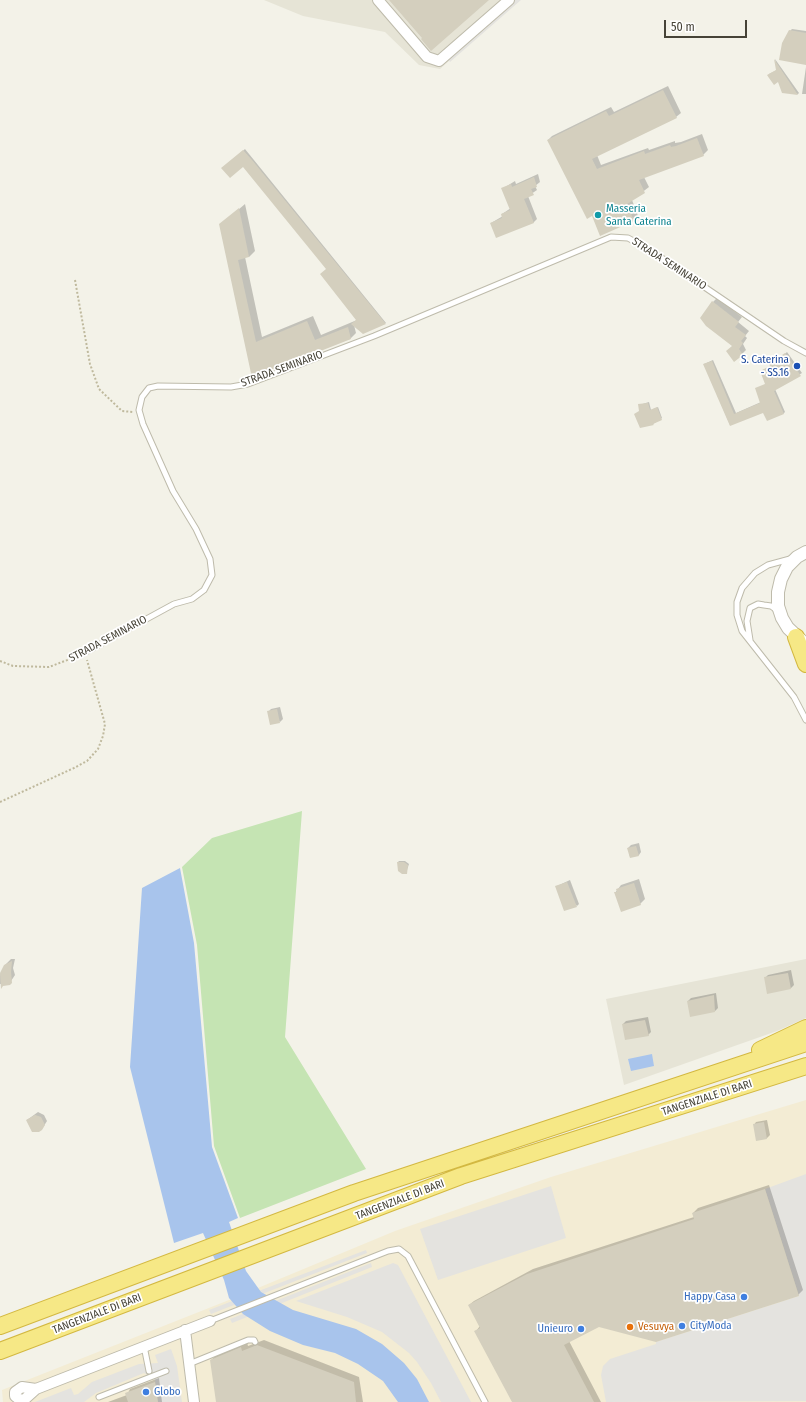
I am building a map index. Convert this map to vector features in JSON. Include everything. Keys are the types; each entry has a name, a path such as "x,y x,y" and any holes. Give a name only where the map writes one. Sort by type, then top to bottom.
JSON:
{"highway":[{"path":"801,640 806,664"},
{"path":"731,1066 778,1040 806,1028"},
{"name":"TANGENZIALE DI BARI","path":"0,1326 239,1234 361,1190 731,1066 806,1043"},
{"name":"TANGENZIALE DI BARI","path":"0,1355 7,1348 461,1176 806,1066"},
{"path":"747,1085 784,1085 806,1078"}],"street":[{"path":"378,0 428,57 439,61 509,0"},
{"path":"801,554 787,567 781,579 778,592 780,614 788,628 801,640"},
{"path":"24,1401 15,1396 18,1389 22,1387 36,1388 210,1321"},
{"path":"185,1330 194,1402"}],"lane":[{"name":"STRADA SEMINARIO","path":"84,653 174,604 192,599 204,590 212,575 210,559 196,529 173,491 144,424 140,410 142,397 149,388 158,386 231,387 248,384 374,336 611,238 628,238 650,250 784,341 806,353"},
{"path":"801,554 768,565 755,573 742,588 737,602 737,615 742,631 794,697 806,720"},
{"path":"750,643 747,621 750,608 758,604 771,606 780,614"},
{"path":"210,1321 388,1251 394,1249 402,1250 408,1256 485,1402"},
{"path":"189,1364 248,1340 254,1340 255,1342"},
{"path":"144,1346 149,1371"},
{"path":"98,1397 166,1371"}],"path":[{"path":"75,280 90,364 98,390 122,411 131,413 140,410"},
{"path":"0,802 87,761 98,749 103,736 105,724 90,667 84,653"},
{"name":"STRADA SEMINARIO","path":"0,661 13,666 49,667 84,653"}],"shaded area":[{"path":"264,0 517,0 440,69 419,65 385,32 303,16"},
{"path":"515,0 521,0 450,62 448,59"},
{"path":"806,959 806,1018 777,1031 624,1085 606,999"},
{"path":"806,1100 806,1402 3,1402 2,1390 229,1300 395,1231 551,1177"},
{"path":"806,1174 806,1401 606,1402 601,1375 603,1366 610,1359 656,1344 656,1342 799,1296 765,1189"},
{"path":"551,1186 566,1238 438,1280 420,1229"},
{"path":"366,1250 367,1253 211,1314 209,1310"},
{"path":"371,1263 372,1267 232,1323 230,1319"},
{"path":"393,1263 398,1265 471,1402 441,1402 431,1383 417,1362 409,1353 382,1332 347,1317 296,1301"},
{"path":"171,1349 177,1366 182,1402 158,1402 155,1380 144,1373 96,1393 84,1402 35,1402 71,1388 74,1395 78,1394 92,1382 139,1364 158,1363 155,1355"}],"green space":[{"path":"302,811 285,1037 366,1169 240,1218 214,1146 197,945 182,867 212,838"}],"water":[{"path":"180,868 194,943 212,1147 238,1218 229,1222 246,1271 261,1292 293,1310 356,1329 382,1344 404,1363 417,1379 429,1402 398,1402 383,1381 358,1364 335,1353 303,1345 270,1331 243,1314 229,1298 224,1280 203,1233 174,1243 130,1067 142,888"},
{"path":"652,1054 654,1066 631,1071 628,1059"}],"building":[{"path":"389,0 489,0 431,51 421,39 422,38"},
{"path":"789,30 806,33 806,65 779,60 782,43"},
{"path":"774,59 798,95 782,93 778,82 774,85 767,75 776,70"},
{"path":"663,90 677,118 592,159 597,169 644,151 645,154 670,145 671,147 676,146 697,138 704,156 639,180 645,193 627,204 634,221 600,236 592,216 587,219 547,140 606,111 609,116"},
{"path":"243,150 386,324 363,334 351,324 356,320 320,274 326,269 243,167 230,178 221,168"},
{"path":"534,177 537,187 531,189 534,195 524,199 534,223 496,238 490,223 502,218 501,214 510,210 501,188 511,184 512,187"},
{"path":"239,208 249,257 238,260 256,342 307,321 315,340 348,327 351,339 318,352 318,350 252,378 219,224"},
{"path":"712,301 739,322 735,327 746,335 741,341 743,343 739,349 743,355 734,362 726,351 732,346 706,326 700,318"},
{"path":"785,353 801,376 774,391 784,414 767,421 763,413 730,426 703,364 712,361 734,414 760,403 755,388 765,384 760,371 770,366 769,364"},
{"path":"648,403 650,410 657,407 662,420 653,424 654,425 640,428 634,414 639,411 638,404"},
{"path":"277,709 280,723 270,725 267,711"},
{"path":"636,846 639,856 630,858 627,848"},
{"path":"397,862 404,862 408,865 407,874 402,874 398,871"},
{"path":"567,882 577,907 564,911 555,886"},
{"path":"634,883 641,905 621,912 614,892 617,892 616,889"},
{"path":"12,961 12,983 10,985 3,986 1,989 0,973 4,965"},
{"path":"788,973 791,989 767,994 764,977"},
{"path":"714,995 715,1012 690,1017 687,1001"},
{"path":"645,1020 649,1036 625,1040 622,1024"},
{"path":"35,1115 41,1117 45,1125 39,1132 32,1132 26,1120"},
{"path":"764,1122 767,1139 756,1141 753,1124"},
{"path":"765,1189 799,1296 656,1342 599,1327 564,1345 594,1402 512,1402 474,1331 480,1328 468,1305 527,1274 694,1219 692,1213"},
{"path":"257,1345 354,1382 356,1402 216,1402 210,1360 241,1347 242,1351"},
{"path":"155,1382 158,1402 128,1402 125,1393"}],"place":[{"name":"Masseria Santa Caterina","path":"598,215"},
{"name":"S. Caterina - SS.16","path":"797,366"},
{"name":"Happy Casa","path":"744,1297"},
{"name":"CityModa","path":"682,1326"},
{"name":"Vesuvya","path":"630,1327"},
{"name":"Unieuro","path":"581,1329"},
{"name":"Globo","path":"146,1392"}]}
